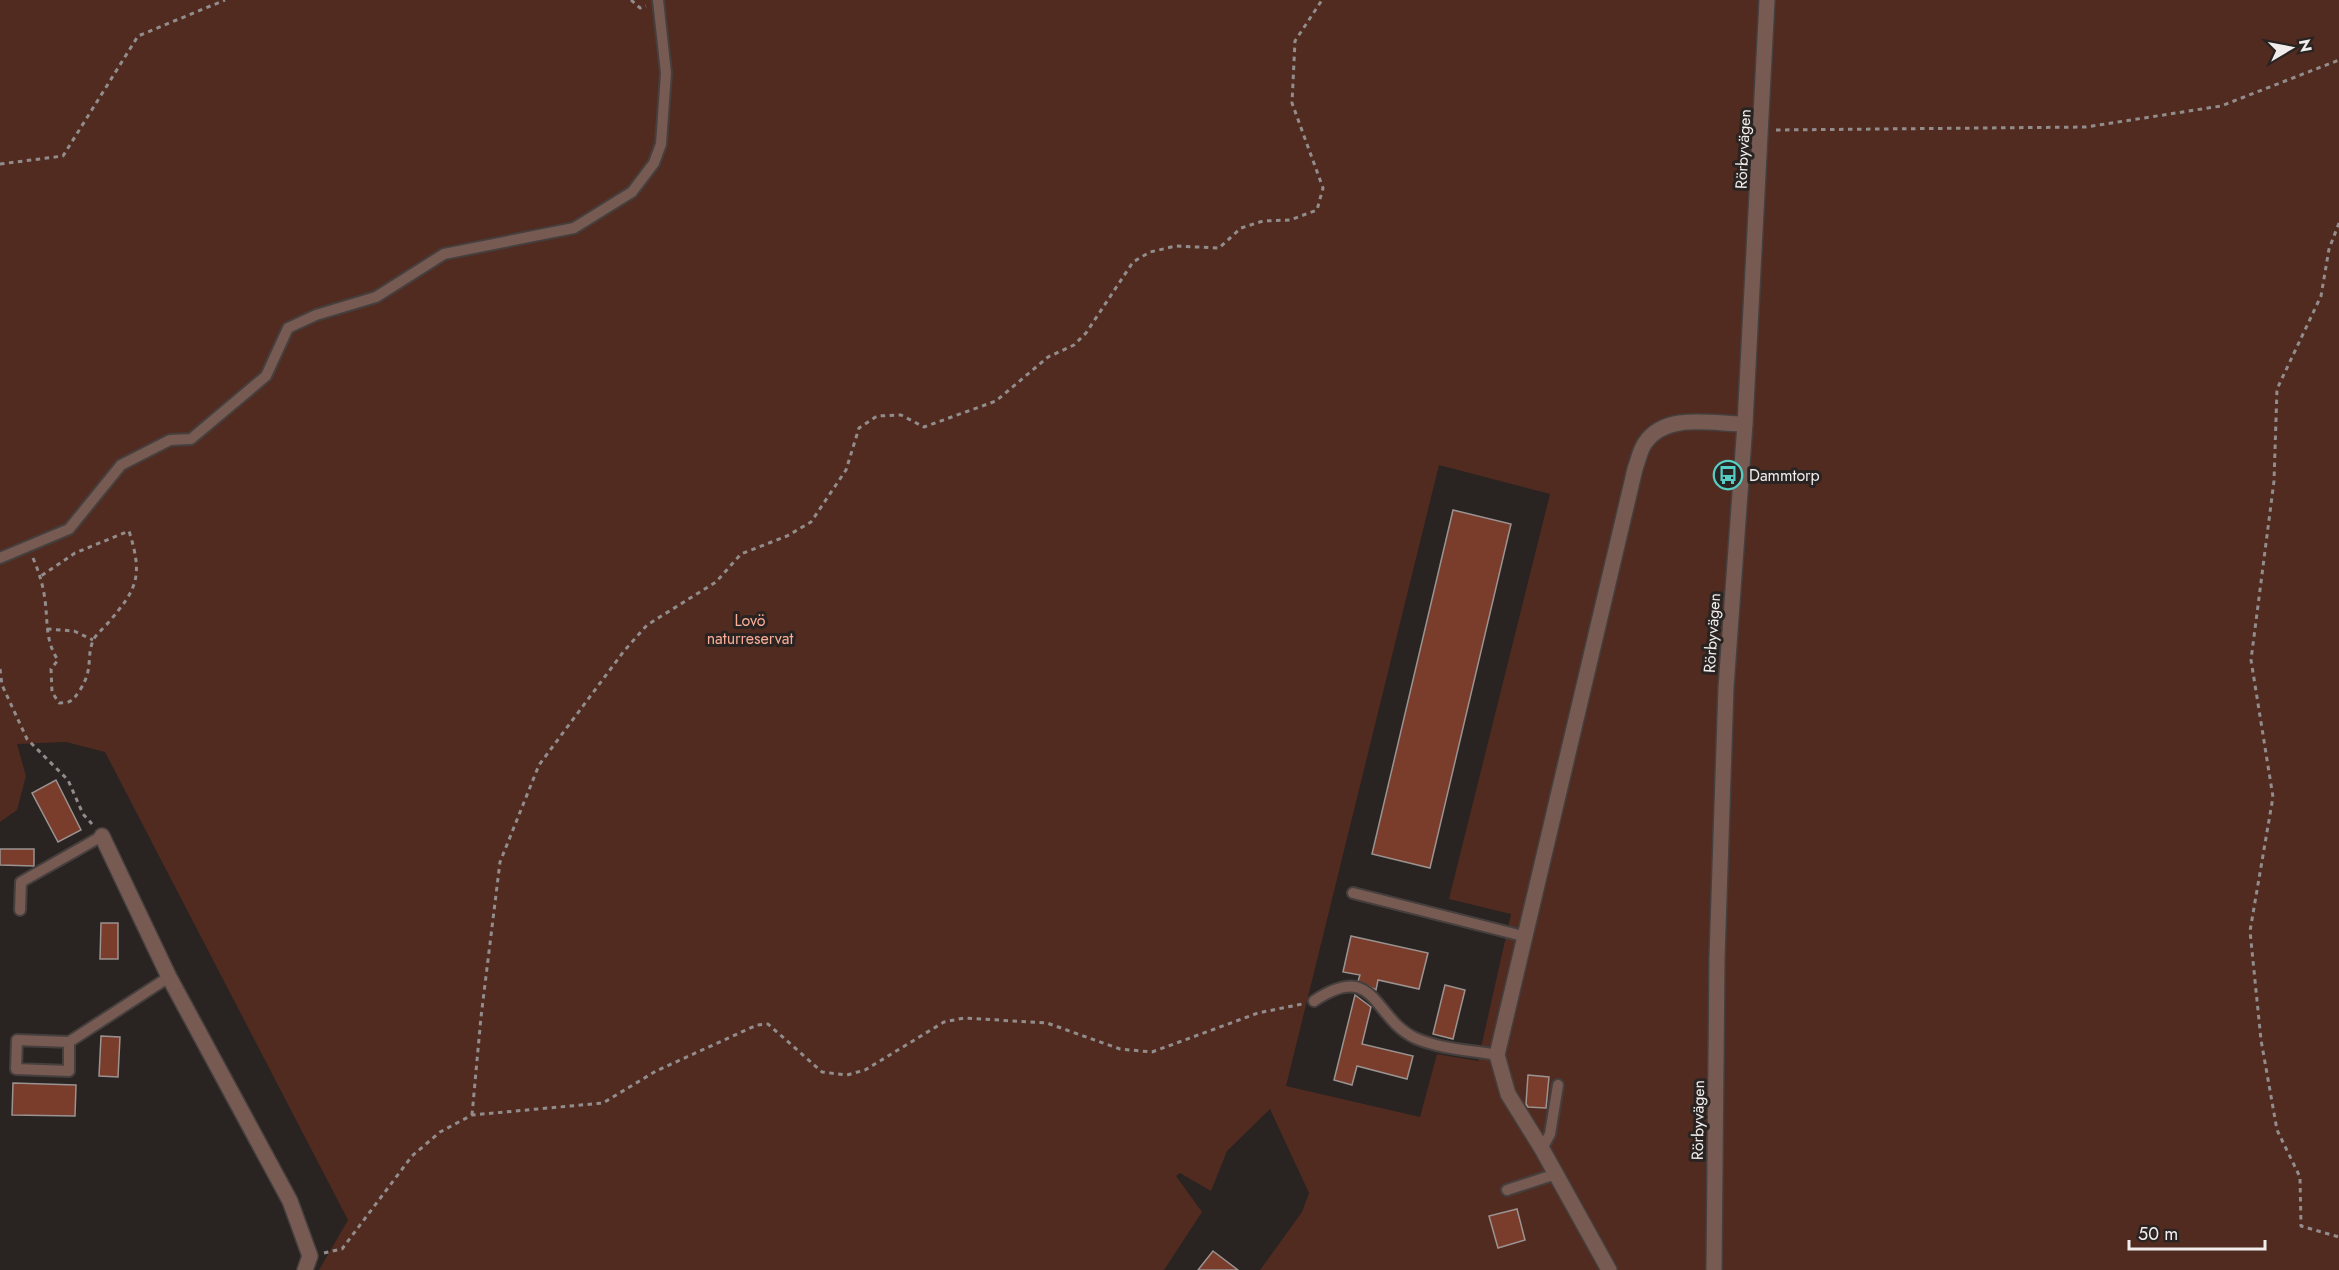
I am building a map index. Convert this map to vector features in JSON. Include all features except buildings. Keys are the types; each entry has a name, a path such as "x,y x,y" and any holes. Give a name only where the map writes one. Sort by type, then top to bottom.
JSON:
{"street":[{"name":"Rörbyvägen","path":"1714,1270 1717,958 1726,687 1745,424 1767,0"},
{"path":"1609,1270 1542,1149 1508,1094 1497,1055 1523,936 1635,469 1644,444 1657,430 1670,423 1745,424"},
{"path":"102,836 169,976 290,1201 308,1263"}],"lane":[{"path":"0,558 29,548 69,529 121,465 170,440 191,439 266,376 288,328 316,315 376,297 444,254 574,228 632,192 654,163 661,144 666,73 658,0"},
{"path":"20,910 21,882 102,836"},
{"path":"1353,893 1523,936"},
{"path":"69,1041 69,1071 16,1069 17,1040 69,1041 169,976"},
{"path":"1314,1001 1333,988 1356,987 1373,996 1413,1037 1431,1044 1497,1055"},
{"path":"1542,1149 1550,1134 1558,1085"},
{"path":"1507,1190 1556,1174"}],"path":[{"path":"0,164 63,156 138,36 225,0"},
{"path":"472,1115 500,862 539,765 624,651 647,625 716,582 741,554 787,536 812,522 846,470 859,428 877,416 901,415 924,427 996,401 1048,357 1074,345 1086,333 1133,262 1150,252 1176,246 1219,248 1241,228 1263,221 1290,220 1317,210 1323,188 1292,103 1295,41 1322,0"},
{"path":"1762,130 2086,127 2221,106 2339,60"},
{"path":"2339,223 2329,249 2321,296 2277,389 2274,481 2252,660 2273,797 2250,930 2261,1040 2277,1130 2300,1177 2301,1226 2339,1237"},
{"path":"29,548 41,576 50,647 58,660 51,669 52,692 59,703 73,701 87,679 93,640 131,596 138,570 129,531 75,553 41,576"},
{"path":"47,629 74,632 93,640"},
{"path":"0,669 2,685 27,739 68,780 83,814 102,836"},
{"path":"308,1263 342,1248 412,1156 440,1132 472,1115 603,1103 656,1071 757,1025 768,1024 822,1072 848,1075 865,1070 944,1022 964,1018 1047,1023 1120,1049 1152,1052 1258,1013 1314,1001"}],"green space":[{"name":"Lovö naturreservat","path":"0,0 2339,0 2339,1270 1260,1270 1302,1212 1309,1193 1270,1109 1227,1151 1211,1191 1180,1173 1176,1176 1202,1212 1164,1270 319,1270 348,1220 105,752 66,742 17,744 26,776 17,810 0,822","holes":["1439,465 1550,494 1449,899 1511,914 1478,1061 1437,1054 1420,1117 1286,1086"]}],"place":[{"name":"Dammtorp","path":"1728,475"}]}
